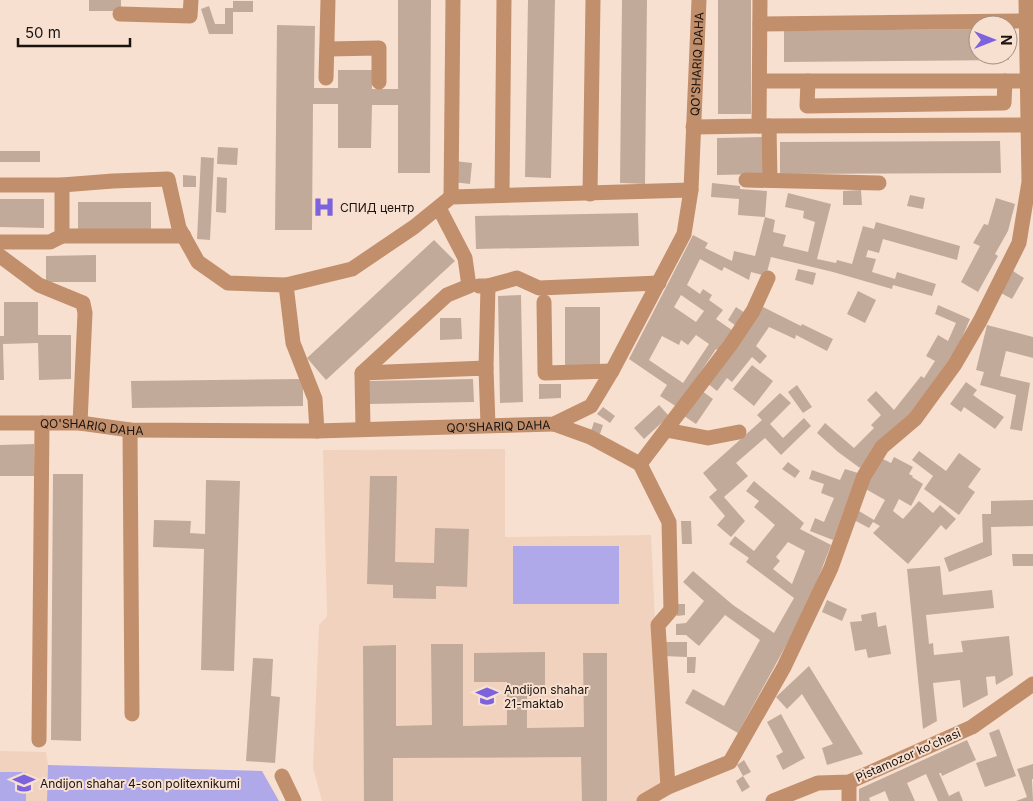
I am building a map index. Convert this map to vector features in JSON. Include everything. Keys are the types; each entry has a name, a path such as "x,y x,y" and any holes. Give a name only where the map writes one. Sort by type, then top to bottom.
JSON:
{"street":[{"path":"120,14 190,16 191,0"},
{"path":"326,78 328,0"},
{"path":"451,197 453,0"},
{"path":"502,195 504,0"},
{"path":"590,194 594,0"},
{"name":"QO'SHARIQ DAHA","path":"0,423 80,423 130,430 317,431 554,424 591,406 612,371 684,234 691,190 699,0"},
{"path":"760,0 760,82 770,180"},
{"path":"644,801 668,788 730,762 784,667 831,568 864,476 882,447 915,419 955,364 985,312 1019,243 1031,171 1026,0"},
{"path":"760,24 1026,21"},
{"path":"327,49 379,48 379,82"},
{"path":"808,81 807,106 1004,103 1005,81"},
{"path":"884,81 885,126"},
{"path":"760,82 1027,81"},
{"path":"693,126 1029,125"},
{"path":"0,185 62,185 113,181 168,180 179,228 198,262 228,283 286,285 352,269 439,208 451,197 691,190"},
{"path":"746,180 879,183"},
{"path":"62,185 62,236"},
{"path":"439,208 465,258 469,286"},
{"path":"0,242 50,242 62,236 184,236"},
{"path":"0,256 39,286 83,303 85,313 80,423"},
{"path":"363,429 362,372 447,295 469,286 488,286 517,278 539,288 659,283"},
{"path":"640,464 731,344 753,311 768,278"},
{"path":"286,285 293,343 315,399 317,431"},
{"path":"488,286 486,368 488,425"},
{"path":"544,302 545,372 612,371"},
{"path":"362,372 486,368"},
{"path":"39,740 42,423"},
{"path":"554,424 590,437 640,464 669,522 671,610 658,625 668,788"},
{"path":"130,430 132,714"},
{"path":"666,430 708,438 739,432"},
{"name":"Pistamozor koʻchasi","path":"781,799 818,782 849,782 972,728 1033,684"},
{"path":"282,776 294,801"},
{"path":"849,782 849,801"}],"shaded area":[{"name":"Andijon shahar 21-maktab","path":"505,449 505,537 651,535 663,791 642,801 322,801 313,768 319,625 327,616 323,450"},
{"path":"513,546 619,546 619,604 513,604"},
{"name":"Andijon shahar 4-son politexnikumi","path":"0,751 46,752 48,765 47,801 0,801"},
{"path":"48,765 262,771 279,801 47,801"},
{"path":"0,772 26,772 26,801 0,801"}],"building":[{"path":"89,0 121,0 121,11 89,11"},
{"path":"398,0 431,0 430,173 398,173 398,105 372,105 371,148 338,148 338,104 313,104 312,230 275,230 277,25 315,26 314,88 338,88 338,70 372,70 372,89 398,89"},
{"path":"528,0 555,0 551,178 525,177"},
{"path":"622,0 647,0 645,184 620,183"},
{"path":"718,0 751,0 751,114 718,114"},
{"path":"233,1 253,1 253,12 233,12 233,34 209,34 201,9 209,6 215,24 225,24 225,8 233,8"},
{"path":"968,29 968,60 784,62 784,31"},
{"path":"766,137 766,174 717,175 717,138"},
{"path":"1000,141 1001,173 780,174 780,142"},
{"path":"218,147 238,148 237,165 217,164"},
{"path":"0,151 40,151 40,162 0,162"},
{"path":"201,157 214,158 210,240 197,239"},
{"path":"455,161 472,163 470,184 453,182"},
{"path":"183,175 196,176 196,187 183,187"},
{"path":"217,177 227,178 226,213 216,212"},
{"path":"712,183 740,186 740,189 767,191 765,217 738,215 739,199 711,197"},
{"path":"861,190 862,205 843,205 843,191"},
{"path":"788,193 831,204 817,259 836,263 837,260 852,264 863,226 874,229 876,222 960,246 957,260 883,239 879,253 868,250 866,257 876,259 872,272 895,279 897,272 936,284 932,296 893,285 892,289 771,257 766,276 751,272 749,280 724,267 722,271 700,259 687,285 700,294 703,289 712,295 709,300 723,310 716,319 736,333 722,353 716,349 677,407 660,396 667,385 629,359 693,235 708,243 705,248 732,261 734,251 755,256 765,217 775,220 773,232 786,235 783,246 808,252 815,222 803,218 804,211 785,207","holes":["681,295 704,311 696,322 674,307","696,335 709,344 683,383 649,360 662,336 679,345 681,340 688,345"]},
{"path":"910,195 925,198 923,209 907,206"},
{"path":"996,198 1015,204 1008,231 995,254 998,256 978,292 961,282 980,246 973,243 984,224 988,225"},
{"path":"0,199 44,199 44,228 0,227"},
{"path":"78,202 151,202 151,229 78,229"},
{"path":"638,213 639,246 476,249 475,216"},
{"path":"434,240 455,261 326,380 307,358"},
{"path":"96,255 96,282 46,282 46,256"},
{"path":"798,269 816,273 813,285 795,280"},
{"path":"1013,271 1024,278 1012,299 1001,293"},
{"path":"858,291 876,300 865,323 847,314"},
{"path":"521,295 523,402 500,403 498,296"},
{"path":"4,302 38,302 38,335 71,335 71,379 39,380 38,343 3,344 4,380 0,380 0,336 4,336"},
{"path":"938,305 970,319 958,347 905,421 860,468 817,433 825,423 854,448 874,428 871,425 881,415 867,400 876,391 894,410 921,376 924,378 935,361 926,356 938,335 948,341 956,323 935,314"},
{"path":"565,307 600,307 600,366 565,366"},
{"path":"736,307 748,315 739,328 728,320"},
{"path":"763,307 833,339 827,351 796,335 795,339 769,327 756,346 767,356 760,364 752,357 732,382 727,378 717,391 707,383"},
{"path":"440,318 461,318 462,339 440,340"},
{"path":"987,325 1033,337 1033,358 1006,351 1000,376 1030,383 1022,431 1010,429 1016,395 980,385 984,372 976,370"},
{"path":"752,365 773,381 754,406 733,389"},
{"path":"303,379 303,406 132,408 131,381"},
{"path":"473,379 474,402 369,404 369,381"},
{"path":"966,382 977,390 973,395 1004,417 995,429 964,407 961,412 950,404"},
{"path":"539,384 561,384 561,398 539,399"},
{"path":"797,385 812,407 803,413 788,392"},
{"path":"702,391 713,399 696,424 684,416"},
{"path":"780,393 791,403 770,424 783,438 804,418 811,426 781,455 765,438 736,463 748,476 724,497 745,521 731,537 717,525 725,516 709,497 717,490 703,473 762,420 757,415"},
{"path":"659,405 669,416 644,439 634,428"},
{"path":"603,407 615,416 610,423 597,414"},
{"path":"594,422 603,425 600,434 591,431"},
{"path":"34,444 34,476 0,476 0,445"},
{"path":"919,451 946,471 959,453 981,469 968,487 975,492 959,515 924,489 933,476 912,460"},
{"path":"894,457 913,467 909,474 923,484 911,506 899,499 893,511 903,519 919,501 933,513 940,505 956,519 946,530 941,525 908,564 873,533 880,526 873,522 869,528 854,520 859,511 874,520 885,500 864,488 881,458 891,463"},
{"path":"788,462 800,471 795,478 782,469"},
{"path":"845,469 858,473 833,540 810,531 815,518 824,522 834,498 821,493 824,484 809,479 812,470 840,480"},
{"path":"53,474 83,474 81,741 51,740"},
{"path":"370,476 397,476 395,562 434,563 435,528 469,529 467,587 436,586 436,599 393,598 393,585 367,584"},
{"path":"206,480 240,481 234,671 201,670 204,549 153,547 154,520 191,521 190,533 205,534"},
{"path":"754,481 804,523 800,529 831,545 807,607 738,733 685,703 693,689 724,706 760,640 725,615 699,646 686,635 676,635 676,624 686,623 704,601 683,582 693,571 733,605 774,633 794,598 746,562 749,558 729,544 735,536 754,551 775,525 754,507 759,501 746,491","holes":["788,542 805,551 792,584 773,569 780,561 776,557"]},
{"path":"1033,500 1033,526 991,527 992,555 949,572 944,558 983,542 982,514 991,514 991,501"},
{"path":"681,521 691,521 692,544 682,544"},
{"path":"1012,554 1033,554 1033,566 1013,566"},
{"path":"940,566 943,595 992,590 994,608 926,615 929,644 933,643 934,655 963,652 961,641 1009,636 1013,675 996,685 995,676 986,677 988,695 963,708 960,680 933,683 937,721 923,729 907,569"},
{"path":"827,600 847,609 842,621 822,612"},
{"path":"676,604 685,604 685,615 677,616"},
{"path":"876,612 878,627 886,625 891,654 868,658 866,649 855,651 850,622 862,621 861,615"},
{"path":"663,642 687,642 687,657 663,656"},
{"path":"431,644 463,644 463,726 507,725 507,682 474,682 474,653 545,652 545,686 527,686 527,728 584,727 583,653 607,653 607,801 582,801 581,757 393,758 393,801 364,801 363,646 396,645 396,726 432,725"},
{"path":"687,657 696,657 695,673 687,673"},
{"path":"253,658 273,659 271,696 280,697 275,763 246,761"},
{"path":"809,666 863,754 827,765 822,748 833,744 802,694 787,709 776,697"},
{"path":"781,714 805,758 783,770 776,756 783,752 767,722"},
{"path":"999,729 1016,776 985,787 976,763 997,756 989,733"},
{"path":"967,740 976,760 942,776 939,773 949,796 959,791 963,801 938,801 926,774 907,783 915,801 889,801 885,791 869,798 870,801 859,801 859,789"},
{"path":"744,760 751,772 743,776 737,765"},
{"path":"1033,764 1033,801 1016,801 1027,797 1017,769"},
{"path":"743,776 750,787 742,792 736,781"}],"place":[{"name":"СПИД центр","path":"324,207"},
{"name":"Andijon shahar 21-maktab","path":"487,696"},
{"name":"Andijon shahar 4-son politexnikumi","path":"24,783"}]}
